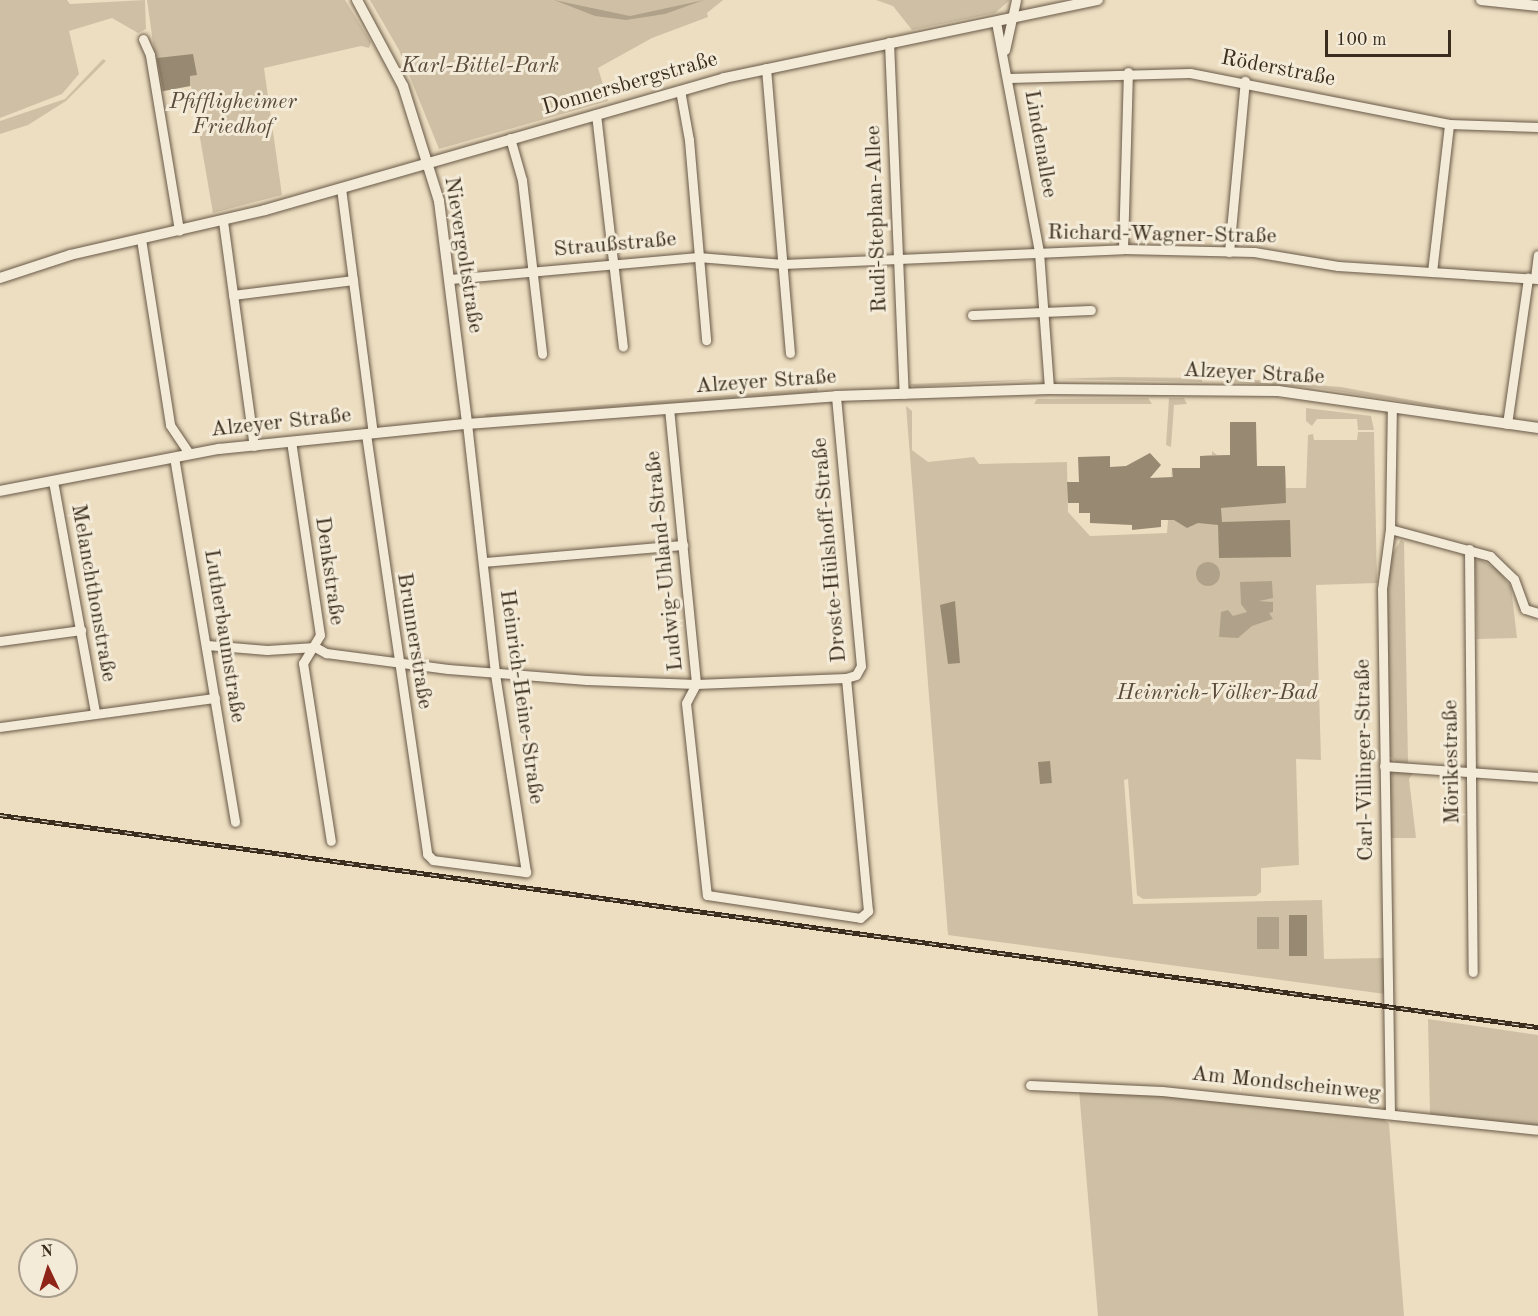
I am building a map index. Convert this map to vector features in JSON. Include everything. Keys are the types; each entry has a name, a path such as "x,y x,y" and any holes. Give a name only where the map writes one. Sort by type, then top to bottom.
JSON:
{"street":[{"name":"Nievergoltstraße","path":"357,0 398,73 428,163 442,216 467,424"},
{"name":"Lindenallee","path":"1004,56 1014,18 1016,0"},
{"name":"Donnersbergstraße","path":"0,278 141,239 224,222 510,138 766,68 1098,0"},
{"path":"1481,0 1522,2 1538,6"},
{"name":"Lindenallee","path":"996,22 1009,78 1039,252 1049,389"},
{"path":"143,39 150,55 178,231"},
{"name":"Rudi-Stephan-Allee","path":"889,42 904,394"},
{"path":"766,68 790,353"},
{"path":"1123,249 1128,72"},
{"name":"Röderstraße","path":"1009,78 1128,72 1190,73 1245,81 1449,124 1538,127"},
{"path":"1229,252 1245,81"},
{"path":"680,90 689,140 706,340"},
{"path":"596,114 623,346"},
{"path":"1432,272 1449,124"},
{"path":"510,138 522,180 542,354"},
{"name":"Brunnerstraße","path":"341,188 397,661 427,854"},
{"path":"224,222 254,446"},
{"path":"141,239 170,424 189,453"},
{"name":"Richard-Wagner-Straße","path":"783,264 1123,249 1229,252 1432,272 1534,278"},
{"path":"1507,424 1538,255"},
{"name":"Straußstraße","path":"450,279 698,257 783,264"},
{"path":"233,295 353,280"},
{"path":"972,315 1091,310"},
{"name":"Alzeyer Straße","path":"0,491 174,458 189,453 291,441 467,424 836,396 1049,389 1278,391 1538,428"},
{"name":"Droste-Hülshoff-Straße","path":"771,904 856,918 868,911 846,678 856,675 861,666 836,396"},
{"name":"Carl-Villinger-Straße","path":"1390,1114 1382,589 1390,529 1392,407"},
{"name":"Ludwig-Uhland-Straße","path":"669,408 696,684 686,704 707,895 771,904"},
{"name":"Heinrich-Heine-Straße","path":"427,854 433,861 526,872 495,673 467,424"},
{"name":"Denkstraße","path":"291,441 320,635 315,647 304,655 303,663 331,841"},
{"name":"Lutherbaumstraße","path":"174,458 235,822"},
{"name":"Melanchthonstraße","path":"53,481 95,711"},
{"path":"1390,529 1469,549 1499,562 1514,579 1526,609 1538,613"},
{"path":"484,562 683,545"},
{"name":"Mörikestraße","path":"1469,549 1473,972"},
{"path":"0,641 81,630"},
{"path":"207,645 267,650 315,647 326,653 495,673 696,684 846,678"},
{"path":"0,727 95,711 215,698"},
{"path":"1384,766 1471,770 1538,777"},
{"name":"Am Mondscheinweg","path":"1030,1085 1162,1091 1538,1130"}],"green space":[{"path":"0,0 67,0 70,4 145,0 146,29 138,33 112,18 69,31 79,74 62,94 0,118"},
{"name":"Pfiffligheimer Friedhof","path":"147,0 345,0 371,42 369,48 361,46 264,68 282,195 213,213 191,86 160,92"},
{"name":"Karl-Bittel-Park","path":"370,0 723,0 707,13 708,17 652,38 598,68 608,101 439,149 399,50"},
{"path":"876,0 1010,0 995,13 912,30 893,6"},
{"path":"103,59 106,61 66,101 28,125 0,134 0,121 65,99"},
{"path":"1116,377 1202,378 1202,382 1055,379"},
{"path":"1231,378 1341,387 1496,416 1317,388 1231,382"},
{"path":"1043,379 915,387 910,384"},
{"path":"817,388 818,392 486,417 485,414"},
{"path":"1148,398 1152,404 1034,404 1037,399"},
{"path":"1169,398 1184,398 1187,404 1174,405 1171,447 1166,445"},
{"name":"Heinrich-Völker-Bad","path":"906,406 912,411 912,450 928,462 974,457 979,464 1067,462 1068,512 1090,536 1167,533 1172,468 1200,468 1200,456 1212,455 1212,451 1217,455 1256,455 1257,466 1285,466 1286,488 1306,488 1308,435 1313,434 1314,440 1357,440 1358,432 1374,432 1377,583 1316,585 1321,760 1296,759 1299,865 1261,868 1261,892 1256,896 1143,899 1137,895 1128,779 1124,780 1133,904 1322,900 1324,959 1384,958 1385,994 948,935"},
{"path":"1306,408 1371,416 1374,430 1358,430 1357,419 1317,419 1312,426 1306,421"},
{"path":"1401,540 1404,542 1408,763 1396,762 1389,755 1385,590 1388,560"},
{"path":"1480,559 1498,570 1511,587 1517,638 1477,639 1475,561"},
{"path":"1394,771 1414,772 1409,779 1416,838 1389,838 1389,774"},
{"path":"1428,1019 1538,1035 1538,1127 1430,1115"},
{"path":"1079,1090 1138,1092 1381,1117 1389,1124 1404,1316 1098,1316"}],"shaded area":[{"path":"554,0 630,16 704,0 665,14 626,20 595,16"},
{"path":"1208,562 1217,565 1220,574 1217,583 1208,586 1199,583 1196,574 1199,565"},
{"path":"1272,581 1273,598 1259,601 1273,602 1273,612 1269,613 1273,619 1252,626 1238,638 1219,637 1221,612 1228,610 1233,616 1247,612 1241,604 1240,582"},
{"path":"1257,917 1279,917 1279,949 1257,949"}],"building":[{"path":"193,54 197,75 190,76 190,86 163,91 157,58"},
{"path":"1230,422 1256,422 1257,466 1285,466 1286,503 1221,508 1222,522 1290,520 1291,557 1219,558 1218,525 1198,523 1187,528 1174,520 1161,520 1161,527 1132,530 1132,525 1090,523 1090,513 1079,513 1079,503 1068,503 1067,482 1079,482 1078,457 1110,456 1110,467 1126,466 1150,453 1161,465 1150,478 1173,477 1172,468 1200,468 1200,456 1230,455"},
{"path":"955,601 960,663 948,664 940,605"},
{"path":"1050,761 1052,783 1040,784 1038,762"},
{"path":"1289,915 1307,915 1307,956 1289,956"}],"railway":[{"path":"0,815 1538,1027"}]}
